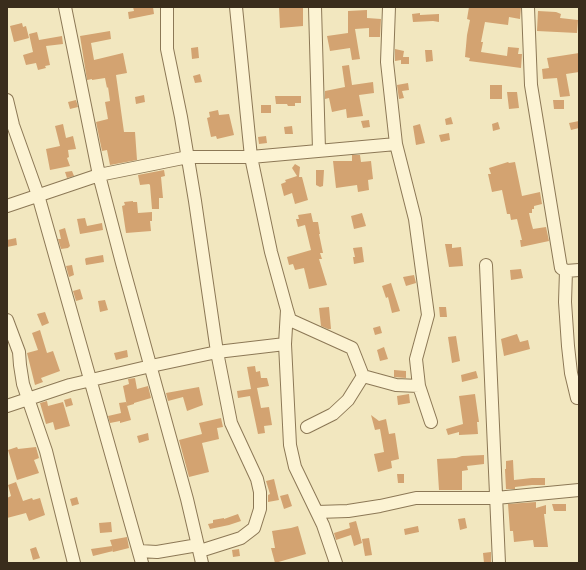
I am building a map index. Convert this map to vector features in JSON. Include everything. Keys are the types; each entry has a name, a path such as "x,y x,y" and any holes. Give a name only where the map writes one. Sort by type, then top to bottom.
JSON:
{"street":[{"path":"65,7 99,175 187,499 202,563"},
{"path":"139,551 157,552 199,548 241,538 254,528 260,509 258,479 231,423 217,352 188,157 167,49 167,7"},
{"path":"236,7 251,157 271,252 286,310 290,320 352,348 363,376"},
{"path":"315,7 319,150"},
{"path":"389,7 387,62 396,144 415,219 428,315 416,359 419,386 431,422"},
{"path":"528,7 530,85 561,268 566,271 579,270"},
{"path":"7,100 13,124 38,194 142,563"},
{"path":"7,206 38,194 99,175 188,157 251,157 396,144"},
{"path":"486,265 499,563"},
{"path":"566,271 565,302 568,346 571,373 577,398"},
{"path":"286,310 285,344 290,445 295,467 317,512 331,546 336,563"},
{"path":"7,320 19,352 21,371 28,398 46,451 74,563"},
{"path":"7,406 70,385 151,366 217,352 285,344"},
{"path":"363,376 396,385 419,386"},
{"path":"307,426 333,414 348,400 363,376"},
{"path":"317,512 348,511 416,498 496,498 579,490"}],"building":[{"path":"133,7 153,7 154,14 129,19 128,12 134,11"},
{"path":"279,7 303,7 303,26 280,28"},
{"path":"469,7 521,7 520,19 509,17 508,25 485,22 481,42 483,42 481,52 507,56 508,47 519,48 518,54 522,54 521,68 469,61 470,58 465,57 470,20 467,19"},
{"path":"367,10 367,18 381,19 380,37 369,37 369,28 355,29 360,59 352,60 350,48 330,51 327,36 348,33 348,11"},
{"path":"538,11 556,12 561,14 560,18 578,20 577,33 537,31"},
{"path":"420,13 420,15 439,14 439,22 413,22 412,14"},
{"path":"22,23 23,27 26,26 29,38 14,42 10,26"},
{"path":"110,31 111,39 91,43 94,60 123,53 127,73 116,75 124,132 135,132 137,160 110,165 107,150 102,151 96,122 108,119 105,102 110,101 108,87 107,88 105,78 87,80 80,36"},
{"path":"37,32 39,40 62,36 63,44 46,46 50,65 45,66 46,68 38,70 36,63 26,65 23,55 33,52 29,34"},
{"path":"198,47 199,58 192,59 191,48"},
{"path":"395,49 404,51 403,57 409,57 409,64 401,64 401,60 395,61"},
{"path":"425,50 432,50 433,61 426,62"},
{"path":"579,53 579,72 566,74 570,96 560,97 557,78 543,79 542,69 549,68 547,58"},
{"path":"349,65 352,85 373,82 374,93 359,95 363,116 347,118 346,109 332,112 329,98 325,99 325,91 345,87 342,66"},
{"path":"200,74 202,82 195,83 193,76"},
{"path":"408,83 409,90 402,91 404,98 399,99 397,85"},
{"path":"490,85 502,85 502,99 490,99"},
{"path":"507,92 517,92 519,108 509,109"},
{"path":"144,95 145,102 136,104 135,97"},
{"path":"275,96 301,96 301,103 295,103 295,106 276,104"},
{"path":"76,100 78,107 70,109 68,102"},
{"path":"553,100 564,100 564,109 554,109"},
{"path":"261,105 271,105 271,113 261,113"},
{"path":"218,110 219,115 229,114 234,135 217,139 216,136 211,137 207,118 210,117 209,112"},
{"path":"451,117 453,124 446,125 445,119"},
{"path":"369,120 370,127 363,128 361,121"},
{"path":"579,121 579,128 571,130 569,123"},
{"path":"498,122 500,129 493,131 492,124"},
{"path":"63,124 66,138 73,136 76,149 68,150 69,157 67,158 70,166 50,170 46,149 60,146 55,126"},
{"path":"420,124 425,143 416,145 413,126"},
{"path":"292,126 293,134 285,134 284,127"},
{"path":"449,133 450,140 441,142 439,135"},
{"path":"266,136 267,143 259,144 258,137"},
{"path":"352,155 360,155 361,162 371,161 373,179 368,180 369,190 358,192 357,185 336,188 333,161 352,161"},
{"path":"508,162 515,162 522,196 540,192 542,204 534,206 532,213 529,213 533,229 546,227 549,241 521,247 520,240 522,240 517,219 511,220 510,214 507,214 502,190 492,192 488,174 491,174 489,168"},
{"path":"295,164 300,167 299,177 302,177 308,200 295,204 292,193 284,196 281,184 286,182 285,180 297,176 292,168"},
{"path":"164,170 165,176 161,177 163,198 159,198 159,209 152,209 150,185 140,185 138,175"},
{"path":"316,170 324,170 323,186 320,187 316,185"},
{"path":"72,171 74,176 67,178 65,172"},
{"path":"124,202 137,202 138,213 152,212 152,221 150,221 151,231 126,233 122,206 125,205"},
{"path":"311,213 313,222 318,222 323,253 320,253 322,259 319,259 327,285 309,289 304,268 295,270 293,264 289,265 287,257 311,250 305,225 298,227 296,219 299,219 298,215"},
{"path":"362,213 366,226 354,229 351,216"},
{"path":"85,218 87,226 102,223 103,230 80,234 77,219"},
{"path":"65,228 70,246 68,248 61,249 58,239 61,239 59,230"},
{"path":"16,238 17,245 7,247 7,240"},
{"path":"445,244 452,244 452,248 461,247 463,266 449,267"},
{"path":"362,247 364,262 354,264 353,257 355,257 353,248"},
{"path":"103,255 104,262 86,265 86,258"},
{"path":"72,265 74,275 69,277 66,266"},
{"path":"521,269 523,278 511,280 510,270"},
{"path":"414,275 416,283 406,286 403,277"},
{"path":"391,283 400,311 392,313 388,297 386,298 382,286"},
{"path":"80,289 83,299 76,301 73,291"},
{"path":"105,300 108,310 100,312 98,301"},
{"path":"329,307 331,329 321,326 319,308"},
{"path":"439,307 446,307 447,317 440,317"},
{"path":"45,312 49,323 42,326 37,314"},
{"path":"380,326 382,333 375,335 373,328"},
{"path":"40,330 47,353 53,351 60,371 41,378 43,382 35,385 27,353 38,350 32,333"},
{"path":"517,334 520,342 528,340 530,349 504,356 501,339"},
{"path":"456,336 460,361 452,363 448,337"},
{"path":"384,347 388,359 380,361 377,350"},
{"path":"127,350 128,357 116,360 114,353"},
{"path":"255,366 256,372 260,371 261,378 267,378 269,386 257,388 261,408 269,407 272,425 264,426 265,433 258,434 250,396 238,398 237,391 251,389 247,367"},
{"path":"394,370 406,371 406,378 394,377"},
{"path":"476,371 478,378 462,382 461,375"},
{"path":"135,378 137,389 148,386 151,398 127,406 123,386 129,384 128,379"},
{"path":"199,387 203,405 187,411 183,397 168,401 166,393"},
{"path":"409,394 410,403 398,405 397,396"},
{"path":"475,394 479,422 477,422 478,434 459,435 459,432 448,435 446,429 463,424 459,396"},
{"path":"71,398 73,405 66,407 64,400"},
{"path":"47,401 48,406 63,402 70,426 55,430 53,422 46,424 40,403"},
{"path":"126,402 131,420 120,423 120,421 110,423 108,416 121,413 119,403"},
{"path":"371,415 379,421 386,419 389,434 395,433 399,459 391,461 392,468 378,472 374,454 384,452 380,429 375,430"},
{"path":"221,418 223,427 217,428 219,439 202,443 209,472 189,477 179,440 202,434 199,423"},
{"path":"148,433 149,440 139,443 137,436"},
{"path":"17,447 18,449 36,447 39,458 34,460 39,473 17,480 8,450"},
{"path":"484,455 484,464 467,466 468,470 462,471 462,490 439,490 437,459"},
{"path":"513,460 514,480 545,478 545,485 532,485 515,487 515,489 506,489 506,461"},
{"path":"397,474 404,474 404,483 398,483"},
{"path":"274,479 279,500 268,502 268,495 270,494 266,481"},
{"path":"16,482 23,501 32,498 33,500 40,498 45,515 29,521 26,513 7,518 7,498 11,496 8,485"},
{"path":"288,494 292,506 284,509 280,496"},
{"path":"77,497 79,504 72,506 70,499"},
{"path":"536,502 536,508 546,505 546,514 544,514 548,547 534,547 533,540 514,542 513,531 510,531 508,504"},
{"path":"552,504 566,504 566,511 554,511"},
{"path":"238,514 241,521 210,529 208,524 213,523 213,520 224,519"},
{"path":"465,518 467,528 460,530 458,519"},
{"path":"356,521 362,543 354,546 351,535 336,540 334,533 350,528 349,523"},
{"path":"111,522 112,532 100,533 99,523"},
{"path":"298,526 306,554 275,563 271,548 275,548 272,531"},
{"path":"418,526 419,532 405,535 404,529"},
{"path":"127,537 129,548 93,556 91,549 112,546 110,540"},
{"path":"369,538 372,555 365,556 362,539"},
{"path":"36,547 40,558 33,560 30,549"},
{"path":"239,549 240,556 233,557 232,550"},
{"path":"491,552 491,563 484,563 483,553"}]}
